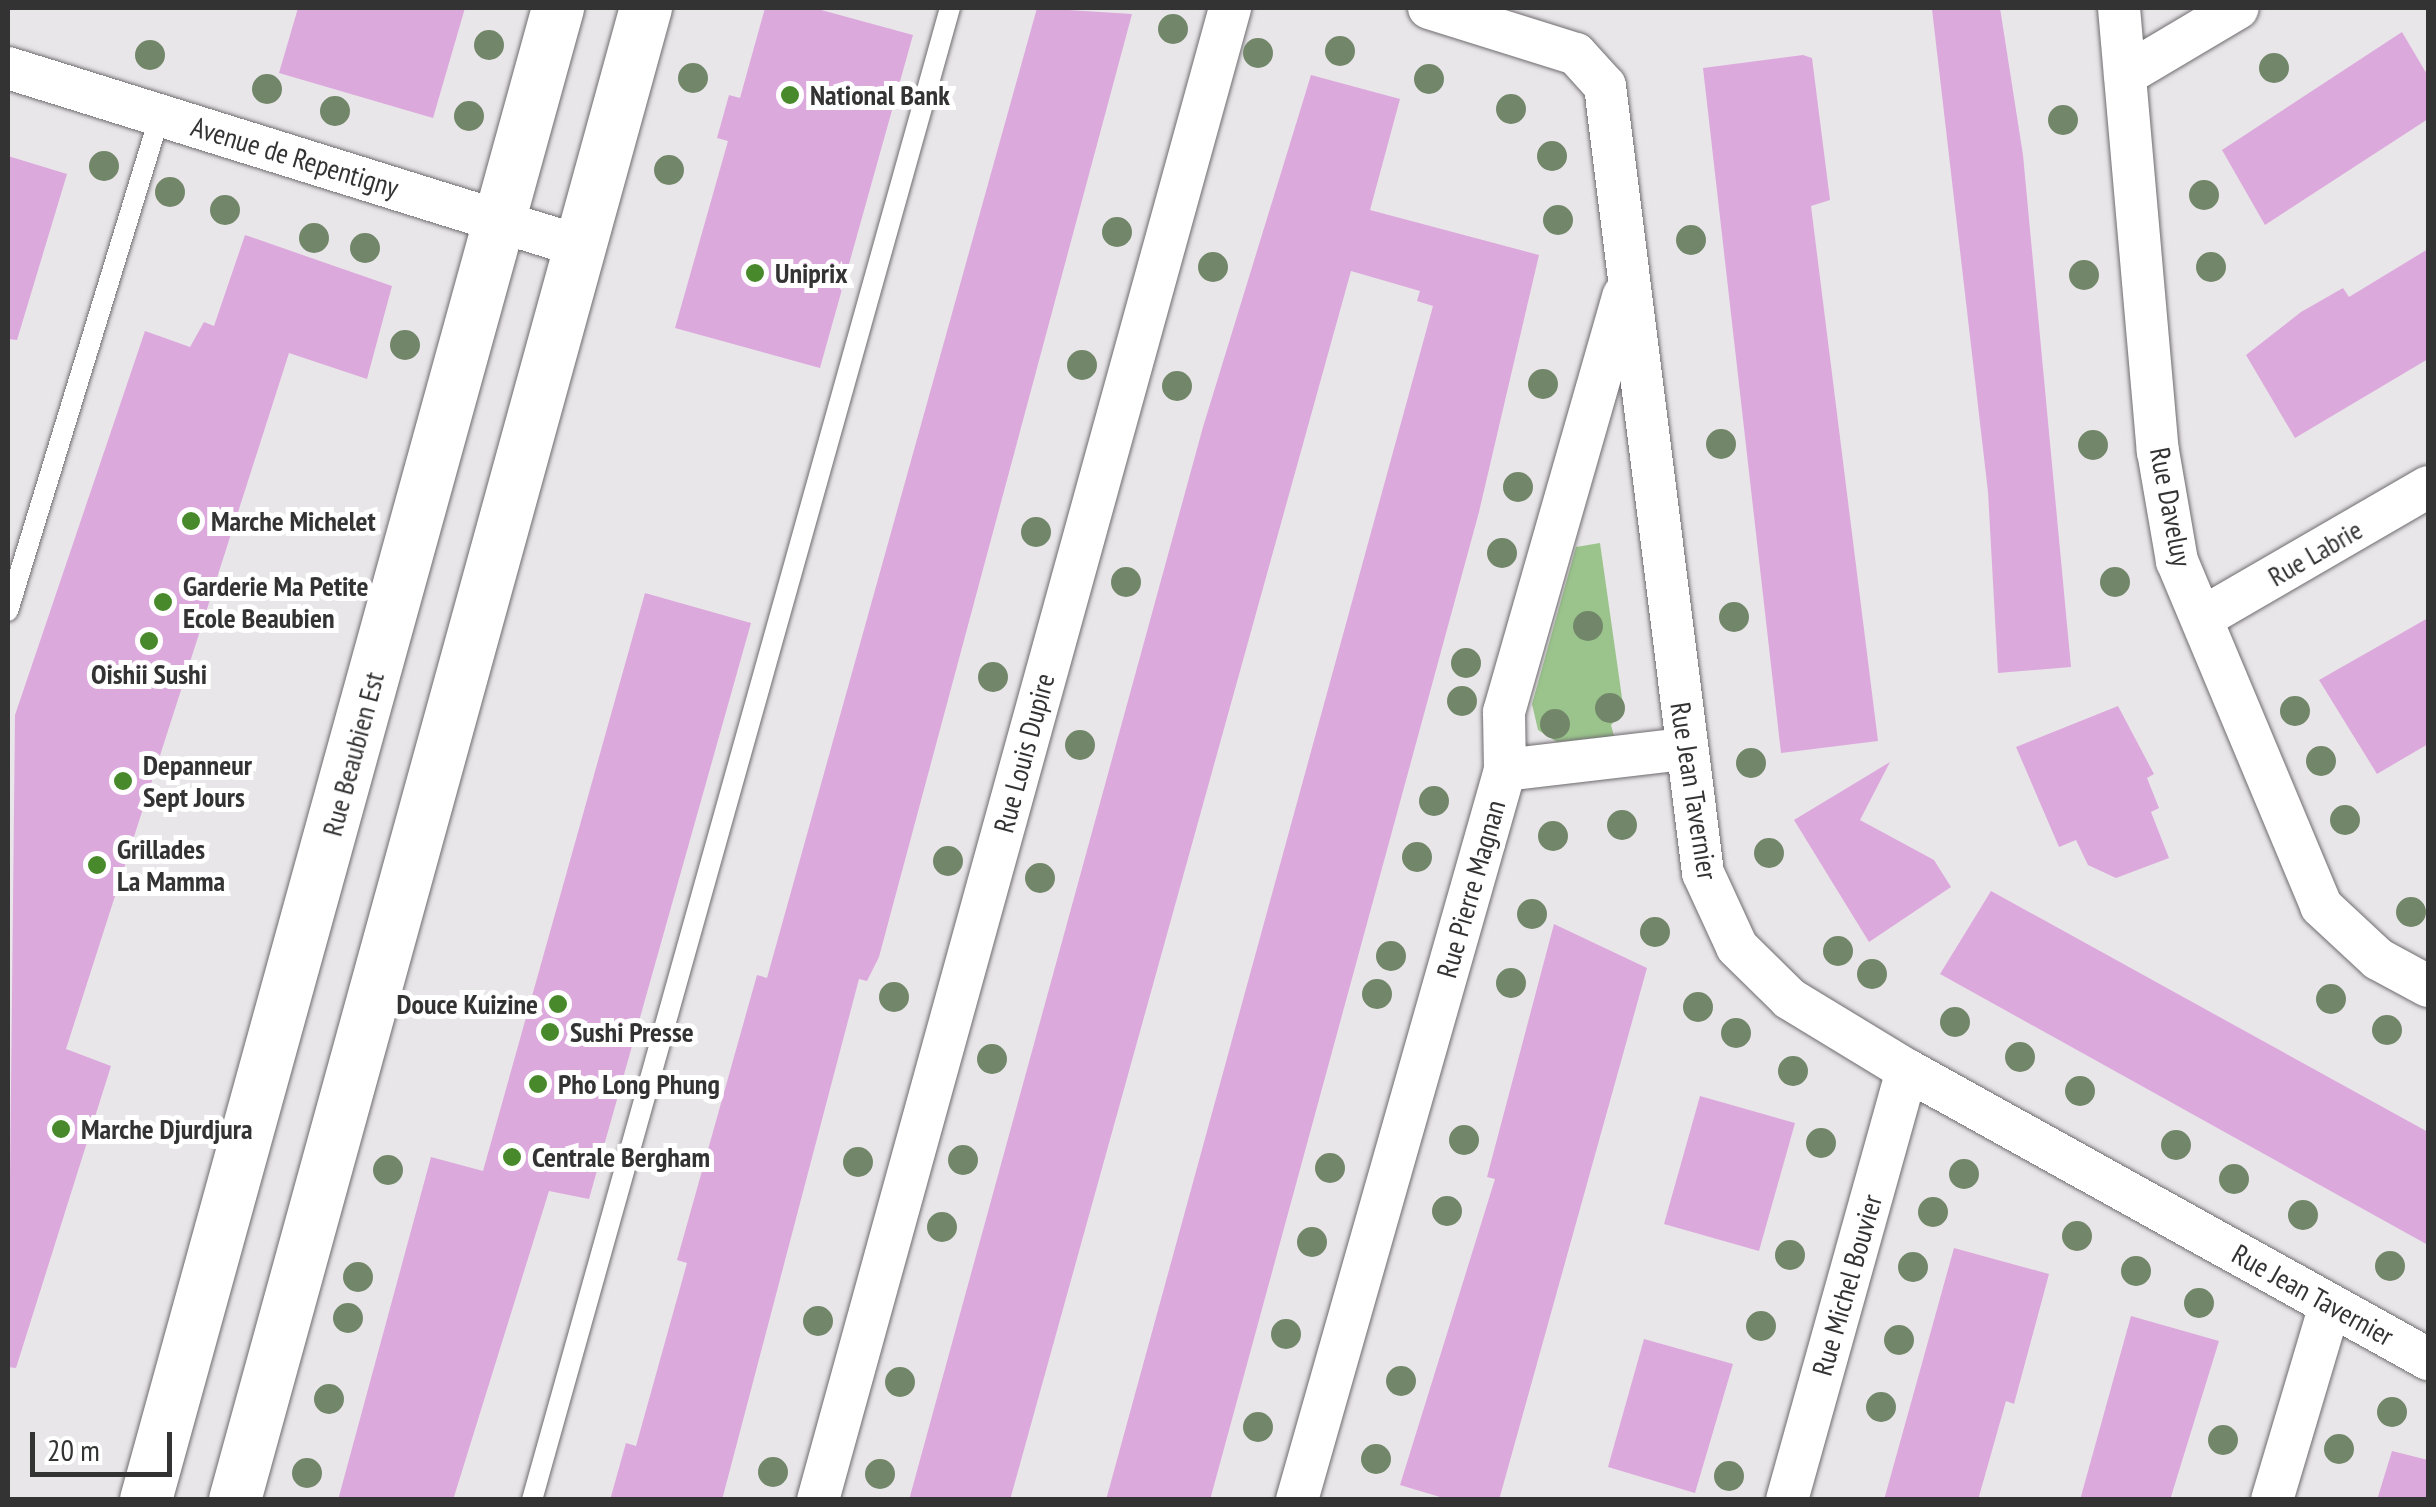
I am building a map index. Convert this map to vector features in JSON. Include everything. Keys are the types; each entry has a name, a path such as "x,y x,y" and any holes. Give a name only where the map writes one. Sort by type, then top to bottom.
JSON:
{"street":[{"name":"Rue Beaubien Est","path":"146,1500 558,8"},
{"name":"Rue Louis Dupire","path":"818,1500 1230,8"},
{"name":"Rue Jean Tavernier","path":"1429,8 1551,44 1594,67 1610,110 1684,748 1703,874 1737,947 1790,999 1907,1070 2428,1359"},
{"name":"Rue Daveluy","path":"2119,8 2158,451 2177,561 2321,906 2378,959 2428,986"},
{"path":"2125,74 2238,8"},
{"path":"235,1500 648,16"},
{"name":"Avenue de Repentigny","path":"8,68 582,247"},
{"name":"Rue Pierre Magnan","path":"1298,1500 1505,770 1504,712 1629,276"},
{"name":"Rue Labrie","path":"2202,618 2428,488"},
{"path":"402,576 485,598"},
{"path":"1505,770 1684,748"},
{"name":"Rue Michel Bouvier","path":"1787,1500 1907,1070"},
{"path":"260,1088 343,1110"},
{"path":"2272,1500 2330,1305"}],"lane":[{"path":"532,1500 950,8"},
{"path":"8,611 160,116"}],"green space":[{"path":"1600,543 1624,712 1611,725 1614,736 1557,742 1538,730 1532,704 1576,547"}],"building":[{"path":"298,8 465,8 433,118 279,73"},
{"path":"765,8 814,8 913,35 820,368 675,328 728,141 717,138 729,95 740,98"},
{"path":"1037,8 1132,14 879,957 867,981 859,979 722,1500 610,1500 626,1443 636,1446 687,1263 677,1260 757,975 767,978"},
{"path":"2000,8 2023,155 2071,667 1998,673 1988,492 1932,9"},
{"path":"2402,32 2428,76 2428,119 2265,225 2222,150"},
{"path":"1803,55 1812,58 1830,200 1811,206 1878,741 1781,753 1703,68"},
{"path":"1311,75 1400,99 1370,210 1539,255 1479,512 1210,1500 1106,1500 1433,306 1417,301 1420,291 1351,271 1010,1500 909,1500 1203,427"},
{"path":"8,156 67,174 17,340 8,339"},
{"path":"245,235 392,286 367,379 289,353 66,1049 111,1066 16,1368 8,1367 15,715 145,331 190,347 204,322 214,326"},
{"path":"2428,249 2428,359 2295,438 2246,355 2301,312 2343,288 2349,297"},
{"path":"645,593 751,623 589,1199 549,1191 453,1500 338,1500 431,1157 483,1171"},
{"path":"2428,618 2428,744 2377,774 2319,680"},
{"path":"2118,706 2154,774 2147,778 2159,808 2151,812 2169,858 2116,878 2088,865 2076,840 2059,847 2016,747"},
{"path":"1890,762 1860,820 1934,860 1951,887 1869,942 1794,820"},
{"path":"1991,891 2428,1132 2428,1245 1940,974"},
{"path":"1554,924 1647,968 1499,1500 1450,1500 1400,1485 1495,1179 1487,1177"},
{"path":"1700,1096 1795,1123 1759,1251 1664,1224"},
{"path":"1954,1248 2049,1274 2014,1404 2006,1401 1978,1500 1884,1500"},
{"path":"2131,1316 2219,1341 2170,1500 2080,1500"},
{"path":"1644,1339 1733,1364 1695,1493 1608,1467"},
{"path":"2392,1451 2428,1460 2428,1500 2377,1500"}],"place":[{"name":"National Bank","path":"790,95"},
{"name":"Uniprix","path":"755,273"},
{"name":"Marche Michelet","path":"191,521"},
{"name":"Garderie Ma Petite Ecole Beaubien","path":"163,602"},
{"name":"Oishii Sushi","path":"149,641"},
{"name":"Depanneur Sept Jours","path":"123,781"},
{"name":"Grillades La Mamma","path":"97,865"},
{"name":"Douce Kuizine","path":"558,1004"},
{"name":"Sushi Presse","path":"550,1032"},
{"name":"Pho Long Phung","path":"538,1084"},
{"name":"Marche Djurdjura","path":"61,1129"},
{"name":"Centrale Bergham","path":"512,1157"}]}
